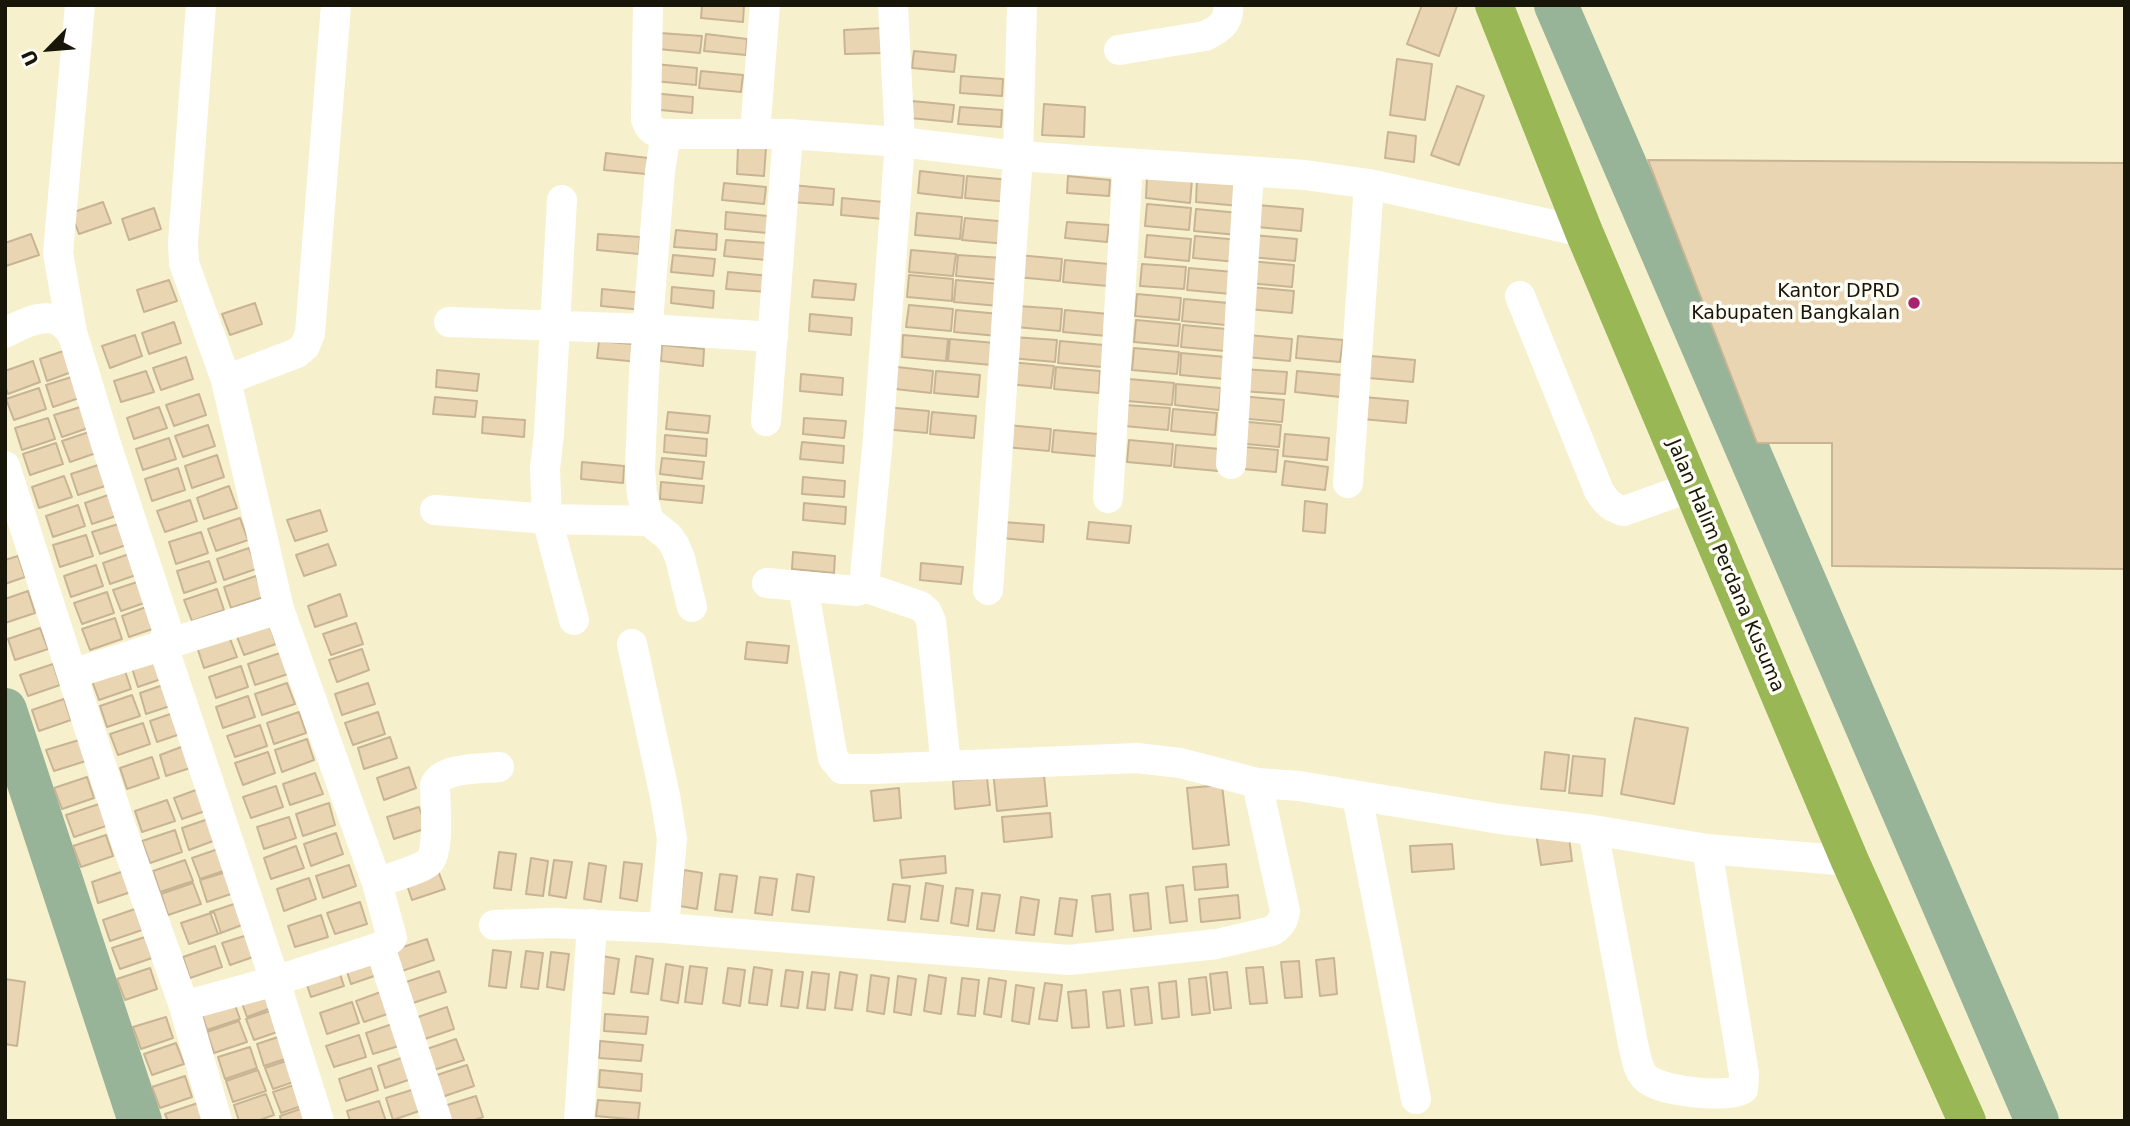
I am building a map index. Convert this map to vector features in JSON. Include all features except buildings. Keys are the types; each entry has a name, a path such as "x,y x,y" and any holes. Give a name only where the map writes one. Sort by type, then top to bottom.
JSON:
{"highway":[{"name":"Jalan Halim Perdana Kusuma","path":"1494,5 1584,232 1850,861 1967,1121"}],"street":[{"path":"80,5 58,253 72,332 166,626 163,646 319,1121"},
{"path":"184,1006 275,981 380,947 392,938 377,883 279,609 226,380 184,263 183,243 201,5"},
{"path":"226,380 297,353 305,346 310,333 336,5"},
{"path":"648,5 646,119 651,129 658,133 788,134 900,142 1018,156 1249,171 1369,184 1584,232"},
{"path":"755,133 765,5"},
{"path":"864,587 900,142 893,5"},
{"path":"988,590 1018,156 1022,5"},
{"path":"1119,50 1205,36 1225,23 1228,5"},
{"path":"666,134 660,171 640,469 642,495 649,521 669,537 675,546 692,607"},
{"path":"766,421 788,134"},
{"path":"1108,498 1128,164"},
{"path":"1231,464 1249,171"},
{"path":"1348,483 1369,184"},
{"path":"562,200 545,469 547,519 574,620"},
{"path":"1520,296 1599,491 1607,504 1624,511 1692,487"},
{"path":"5,333 42,318 59,321 72,332"},
{"path":"449,322 648,329 772,337"},
{"path":"5,466 122,830 184,1006 217,1121"},
{"path":"435,510 547,519 649,521"},
{"path":"767,583 856,591 864,587"},
{"path":"803,586 835,763 842,769 1136,758 1180,763 1257,783 1299,786 1707,849 1850,861"},
{"path":"864,587 920,606 932,621 946,766"},
{"path":"72,674 279,609"},
{"path":"632,644 670,829 664,928"},
{"path":"377,883 424,865 433,856 435,785 438,779 450,772 499,767"},
{"path":"494,925 592,924 664,928 1069,960 1203,946 1272,931 1281,923 1285,911 1257,783"},
{"path":"1357,796 1416,1099"},
{"path":"1593,830 1639,1067 1650,1081 1668,1087 1709,1094 1732,1094 1743,1089 1744,1074 1707,849"},
{"path":"579,1121 592,924"},
{"path":"380,947 437,1121"}],"waterway":[{"path":"1556,5 2037,1121"},
{"path":"5,710 140,1121"}],"place":[{"name":"Kantor DPRD Kabupaten Bangkalan","path":"1914,303"}]}
